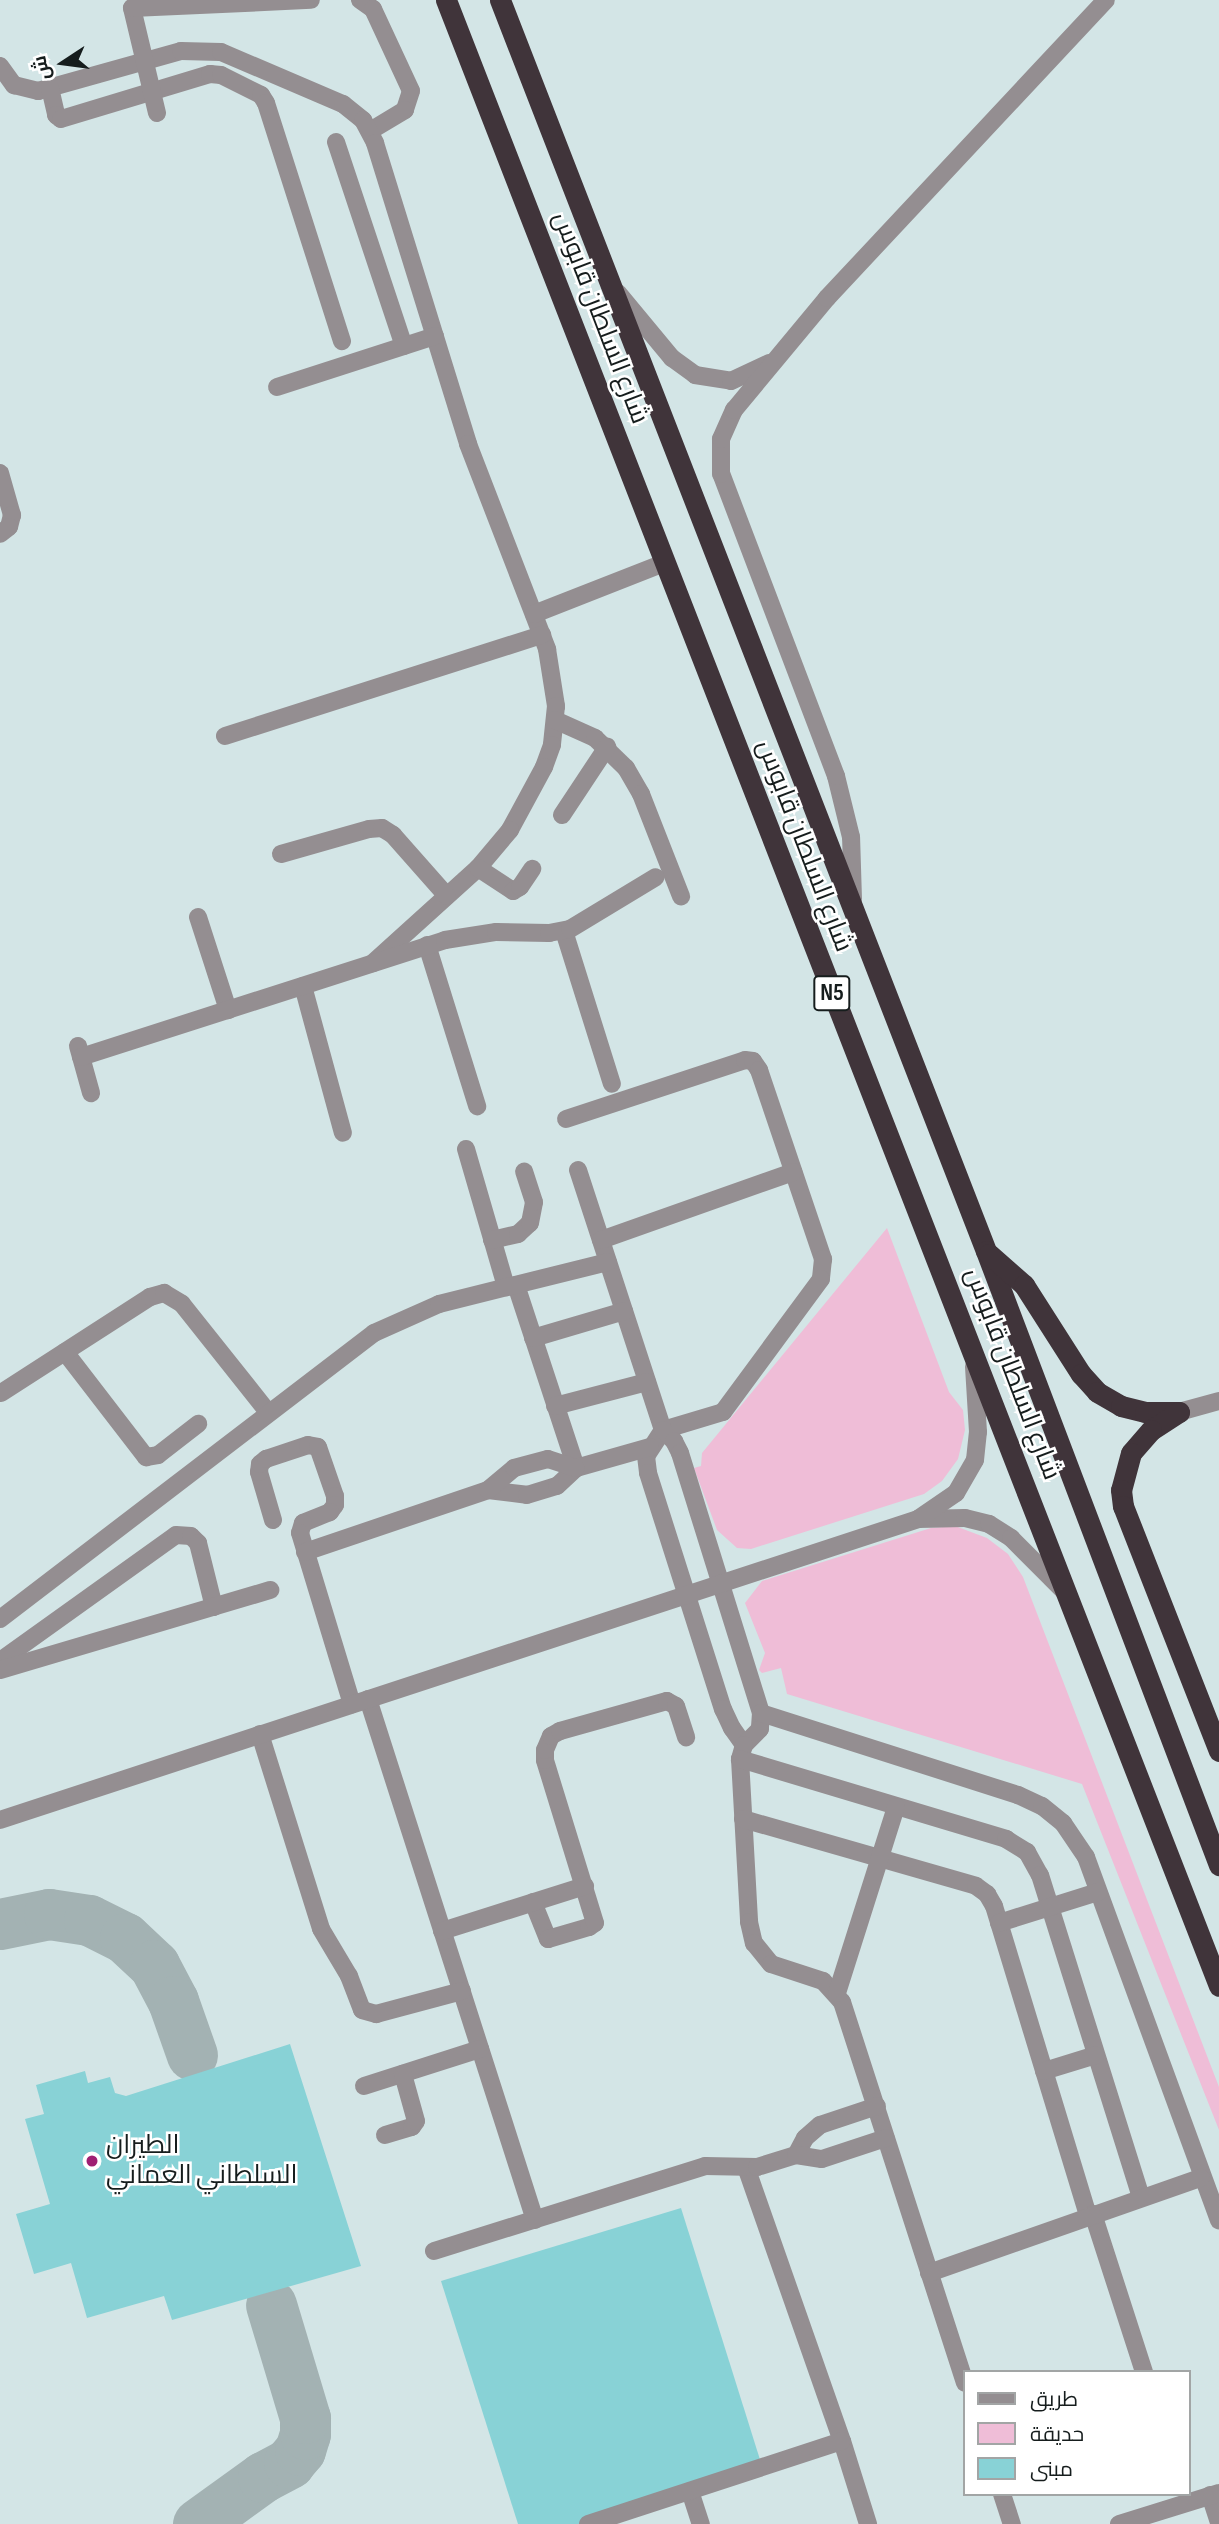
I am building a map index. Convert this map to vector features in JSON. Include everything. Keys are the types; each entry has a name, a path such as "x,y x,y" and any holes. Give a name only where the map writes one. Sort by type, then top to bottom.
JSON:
{"highway":[{"name":"شارع السلطان قابوس","path":"446,0 1219,1986"},
{"name":"شارع السلطان قابوس","path":"499,0 986,1251 1219,1865"},
{"path":"986,1251 1024,1285 1081,1374 1097,1392 1121,1406 1145,1412 1179,1412"},
{"path":"1179,1412 1151,1430 1131,1453 1121,1490 1123,1506 1219,1752"}],"street":[{"path":"157,113 132,8 311,0"},
{"path":"360,0 373,9 411,91 405,110 370,131"},
{"path":"435,0 464,43"},
{"path":"853,909 851,837 836,776 719,465 720,439 726,424 775,359 827,298 1106,0"},
{"path":"0,66 14,85 26,90 50,88 181,51 221,52 343,104 363,120 370,131 480,478 541,635 553,677 555,720 552,745 530,798 510,830 478,868 373,963"},
{"path":"50,88 56,115 61,119 215,74 253,90 264,99 342,341"},
{"path":"336,142 404,346"},
{"path":"609,282 671,358 695,375 731,381 775,359"},
{"path":"277,387 435,336"},
{"path":"0,476 12,515 9,527 0,534"},
{"path":"534,614 664,562"},
{"path":"225,736 541,635"},
{"path":"555,720 583,730 607,747 634,780 681,896"},
{"path":"562,815 607,747"},
{"path":"281,854 369,829 382,828 393,835 447,896"},
{"path":"478,868 513,891 520,887 532,869"},
{"path":"90,1093 80,1052 228,1010 427,945 470,935 564,931 580,925 656,877"},
{"path":"198,917 228,1010"},
{"path":"564,931 612,1084"},
{"path":"427,945 477,1106"},
{"path":"303,986 343,1133"},
{"path":"566,1119 749,1059 760,1070 823,1259 821,1279 723,1412 663,1430 646,1457 648,1473 727,1719 742,1752 749,1922 754,1943 771,1964 822,1981 838,1993 964,2380"},
{"path":"466,1149 492,1240 533,1338 576,1468"},
{"path":"578,1170 663,1430 674,1441 680,1453 761,1713 760,1729 742,1752"},
{"path":"492,1240 518,1234 530,1223 534,1202 524,1172"},
{"path":"601,1240 793,1172"},
{"path":"0,1619 268,1412 360,1343 390,1325 439,1304 608,1262"},
{"path":"1,1393 150,1297 171,1295 268,1412"},
{"path":"533,1338 624,1311"},
{"path":"65,1352 146,1457 158,1455 198,1424"},
{"path":"0,1820 918,1519 956,1493 975,1460 978,1432 973,1353"},
{"path":"555,1406 647,1382"},
{"path":"1179,1412 1219,1401"},
{"path":"273,1520 260,1464 266,1459 307,1445 318,1447 335,1500 330,1512 303,1523 300,1533 305,1552 442,1931 535,2220"},
{"path":"488,1490 527,1495 557,1486 576,1468 650,1447"},
{"path":"305,1552 488,1490 509,1470 553,1459 576,1468"},
{"path":"918,1519 965,1518 989,1524 1011,1538 1068,1595"},
{"path":"0,1661 176,1535 191,1536 198,1543 214,1607"},
{"path":"0,1670 270,1590"},
{"path":"533,1902 544,1935 548,1939 595,1923 545,1760 548,1740 560,1731 667,1701 678,1710 686,1737"},
{"path":"761,1713 1018,1795 1042,1806 1063,1823 1079,1844 1098,1892 1201,2178 1219,2220"},
{"path":"260,1734 321,1929 349,1976 362,2010 376,2014 462,1991"},
{"path":"742,1752 896,1807 1006,1839 1021,1847 1037,1867 1141,2198"},
{"path":"838,1993 896,1807"},
{"path":"743,1819 976,1886 991,1899 1044,2071 1143,2370"},
{"path":"442,1931 585,1886"},
{"path":"999,1923 1098,1892"},
{"path":"364,2086 480,2049"},
{"path":"1044,2071 1096,2055"},
{"path":"385,2135 412,2127 416,2122 402,2074"},
{"path":"796,2155 805,2138 820,2125 877,2106"},
{"path":"434,2251 705,2166 746,2168 796,2155 822,2159 886,2138"},
{"path":"746,2168 842,2441 867,2524"},
{"path":"929,2273 1201,2178"},
{"path":"588,2524 842,2441"},
{"path":"690,2491 701,2524"},
{"path":"1119,2524 1139,2521 1185,2498 1215,2494 1219,2523"},
{"path":"1004,2496 1012,2524"}],"green space":[{"path":"887,1228 949,1392 963,1410 965,1430 958,1459 942,1481 924,1494 751,1549 737,1548 717,1530 694,1468 701,1466 702,1453"},
{"path":"955,1526 987,1538 1008,1554 1023,1577 1219,2087 1219,2130 1082,1784 787,1694 781,1668 762,1673 759,1670 765,1653 745,1603 762,1581 931,1528"}],"building":[{"path":"290,2044 361,2266 172,2320 164,2296 87,2318 71,2263 34,2274 16,2214 50,2204 25,2119 44,2114 36,2085 85,2071 88,2083 110,2077 115,2093 126,2096"},
{"path":"681,2208 762,2466 581,2524 518,2524 441,2281"}],"taxiway":[{"path":"0,1924 49,1914 89,1920 125,1938 154,1965 173,2001 192,2055"},
{"path":"198,2524 263,2477 289,2463 300,2450 305,2434 305,2418 271,2305"}],"place":[{"name":"الطيران السلطاني العماني","path":"92,2161"}]}
